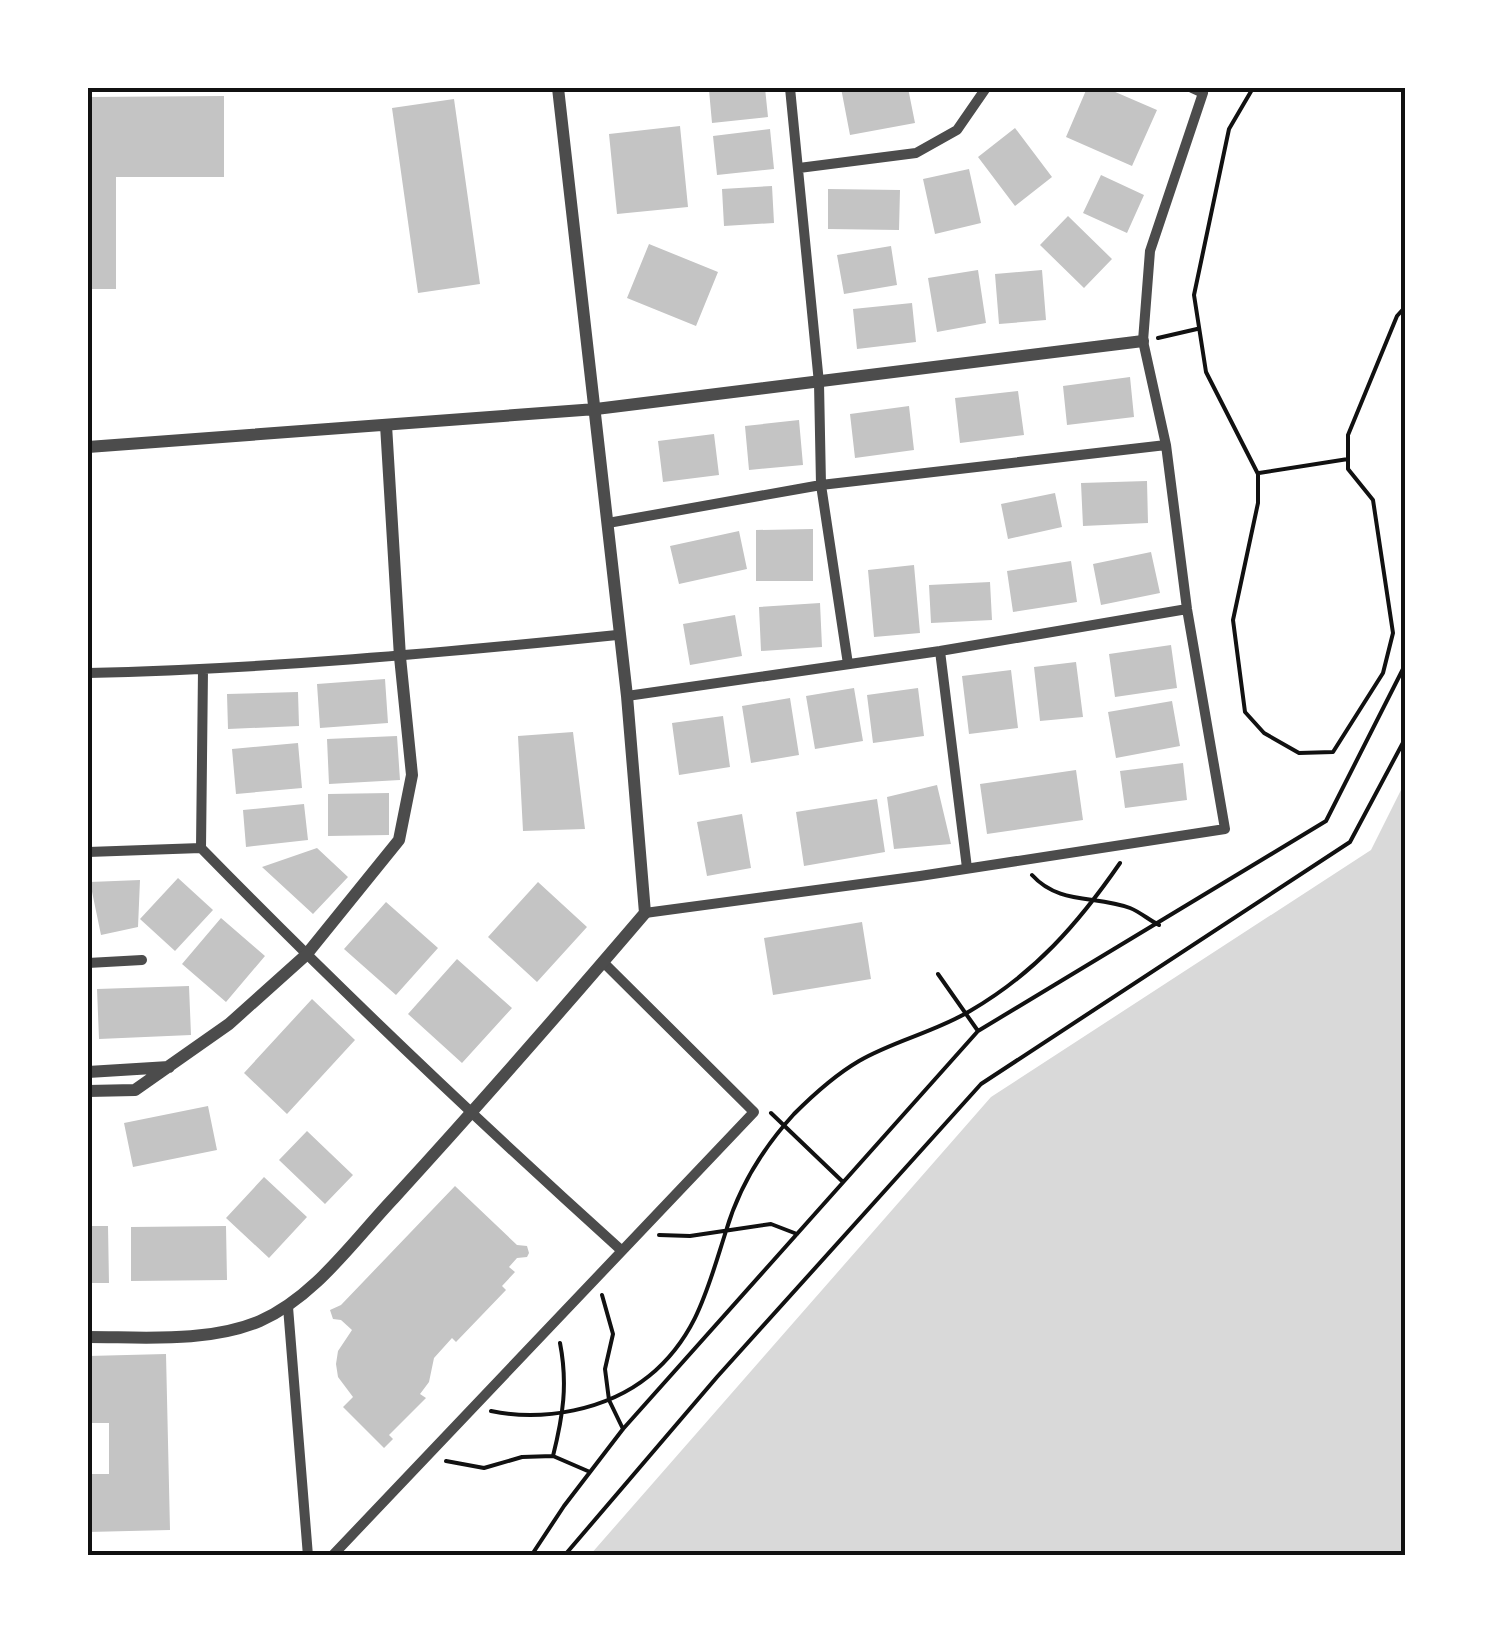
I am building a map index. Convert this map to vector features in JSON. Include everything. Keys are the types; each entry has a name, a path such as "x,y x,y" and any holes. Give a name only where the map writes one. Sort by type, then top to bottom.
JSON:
{"street":[{"path":"558,88 596,409 645,912"},
{"path":"790,88 819,383 822,485 848,664"},
{"path":"800,168 916,153 957,130 986,88"},
{"path":"88,1337 214,1334 260,1321 288,1307 471,1114 645,912 1225,828 1187,609 1166,445 1144,341 1150,251 1198,90"},
{"path":"88,447 596,409 1144,341"},
{"path":"88,1091 135,1090 229,1024 306,955 399,840 412,776 400,657 386,426"},
{"path":"608,523 822,485 1166,445"},
{"path":"626,696 940,651 1187,609"},
{"path":"88,673 400,657 618,635"},
{"path":"940,651 967,868"},
{"path":"203,670 201,848 471,1114 622,1250"},
{"path":"88,852 201,848"},
{"path":"88,962 142,960"},
{"path":"332,1556 754,1112 603,962"},
{"path":"88,1072 172,1066"},
{"path":"288,1307 308,1556"}],"path":[{"path":"1253,88 1228,129 1194,295 1206,372 1258,474 1258,503 1233,620 1245,712 1264,733 1299,753 1333,752 1383,673 1393,632 1373,500 1348,469 1348,435 1397,316 1406,306"},
{"path":"1144,341 1199,328"},
{"path":"1258,474 1348,460"},
{"path":"531,1556 623,1429 978,1031 1326,821 1406,664"},
{"path":"564,1556 717,1377 981,1084 1350,842 1406,737"},
{"path":"471,1406 525,1416 565,1411 609,1400 646,1379 673,1355 696,1321 746,1180 784,1126 825,1086 859,1061 968,1012 1029,972 1070,932 1134,842"},
{"path":"1018,860 1042,886 1068,898 1129,908 1158,925"},
{"path":"938,974 978,1031"},
{"path":"770,1112 843,1182"},
{"path":"642,1229 662,1236 690,1236 771,1224 796,1234"},
{"path":"597,1276 614,1334 605,1369 609,1400 623,1429"},
{"path":"551,1324 566,1371 565,1411 553,1456"},
{"path":"426,1454 456,1465 484,1468 522,1457 553,1456 590,1472"}],"shaded area":[{"path":"1405,782 1405,1555 590,1555 991,1097 1371,850"}],"building":[{"path":"765,88 768,117 712,123 709,90"},
{"path":"841,88 908,88 915,123 850,135"},
{"path":"1087,88 1106,88 1157,110 1132,166 1066,137"},
{"path":"224,96 224,177 116,177 116,289 88,289 88,97"},
{"path":"454,99 480,284 418,293 392,108"},
{"path":"680,126 688,207 617,214 609,134"},
{"path":"1015,128 1052,177 1015,206 978,157"},
{"path":"770,129 774,169 717,175 713,136"},
{"path":"969,169 981,223 935,234 923,179"},
{"path":"1101,175 1144,195 1127,233 1083,213"},
{"path":"772,186 774,223 724,226 722,189"},
{"path":"828,189 900,190 899,230 828,229"},
{"path":"1068,216 1112,259 1084,288 1040,245"},
{"path":"649,244 718,272 696,326 627,298"},
{"path":"891,246 897,285 844,294 837,255"},
{"path":"978,270 986,323 937,332 928,278"},
{"path":"1042,270 1046,320 999,324 995,274"},
{"path":"912,303 916,342 857,349 853,309"},
{"path":"1130,377 1134,417 1067,425 1063,386"},
{"path":"1018,391 1024,435 960,443 955,398"},
{"path":"909,406 914,450 855,458 850,414"},
{"path":"799,420 803,465 749,470 745,426"},
{"path":"714,434 719,475 663,482 658,441"},
{"path":"1147,481 1148,523 1083,526 1081,483"},
{"path":"1055,493 1062,527 1008,539 1001,504"},
{"path":"813,529 813,581 756,581 756,530"},
{"path":"739,531 747,569 679,584 670,546"},
{"path":"1151,552 1160,593 1101,605 1093,564"},
{"path":"1071,561 1077,602 1013,612 1007,571"},
{"path":"914,565 920,633 874,637 868,570"},
{"path":"990,582 992,620 931,623 929,585"},
{"path":"820,603 822,647 761,651 759,607"},
{"path":"735,615 742,656 690,665 683,624"},
{"path":"1171,645 1177,688 1115,697 1109,654"},
{"path":"1076,662 1083,717 1040,721 1034,667"},
{"path":"1011,670 1018,728 969,734 962,676"},
{"path":"385,679 388,723 320,728 317,684"},
{"path":"854,688 863,741 815,749 806,696"},
{"path":"918,688 924,736 873,743 867,695"},
{"path":"298,692 299,726 228,729 227,694"},
{"path":"790,698 799,755 751,763 742,706"},
{"path":"1172,701 1180,746 1116,758 1108,712"},
{"path":"723,716 730,767 679,775 672,723"},
{"path":"573,732 585,829 523,831 518,736"},
{"path":"397,736 400,780 329,784 327,739"},
{"path":"298,743 302,788 236,794 232,749"},
{"path":"1183,763 1187,800 1125,808 1120,771"},
{"path":"1076,770 1083,820 987,834 980,784"},
{"path":"937,785 951,844 894,849 887,797"},
{"path":"389,793 389,835 328,836 328,794"},
{"path":"877,799 885,852 804,866 796,812"},
{"path":"304,804 308,840 246,847 243,810"},
{"path":"742,814 751,868 707,876 697,822"},
{"path":"317,848 348,877 313,914 262,867"},
{"path":"178,878 213,910 175,951 140,919"},
{"path":"140,880 138,927 101,935 90,882"},
{"path":"538,882 587,927 537,982 488,937"},
{"path":"386,902 438,948 396,995 344,949"},
{"path":"221,918 265,956 226,1002 182,964"},
{"path":"862,922 871,979 773,995 764,938"},
{"path":"457,959 512,1008 462,1063 408,1014"},
{"path":"189,986 191,1035 99,1039 97,989"},
{"path":"312,999 355,1040 287,1114 244,1073"},
{"path":"208,1106 217,1150 133,1167 124,1123"},
{"path":"307,1131 353,1175 325,1204 279,1160"},
{"path":"264,1177 307,1217 269,1258 226,1218"},
{"path":"455,1186 517,1245 527,1246 529,1253 509,1267 515,1272 502,1286 506,1290 456,1342 452,1338 434,1358 429,1382 420,1394 426,1398 389,1435 393,1439 384,1448 343,1407 353,1397 338,1377 336,1364 338,1351 352,1330 341,1320 333,1319 330,1310 341,1305"},
{"path":"88,1226 108,1226 109,1283 88,1283"},
{"path":"226,1226 227,1280 131,1281 131,1227"},
{"path":"166,1354 170,1530 88,1532 88,1474 109,1474 109,1423 88,1423 88,1356"}]}
